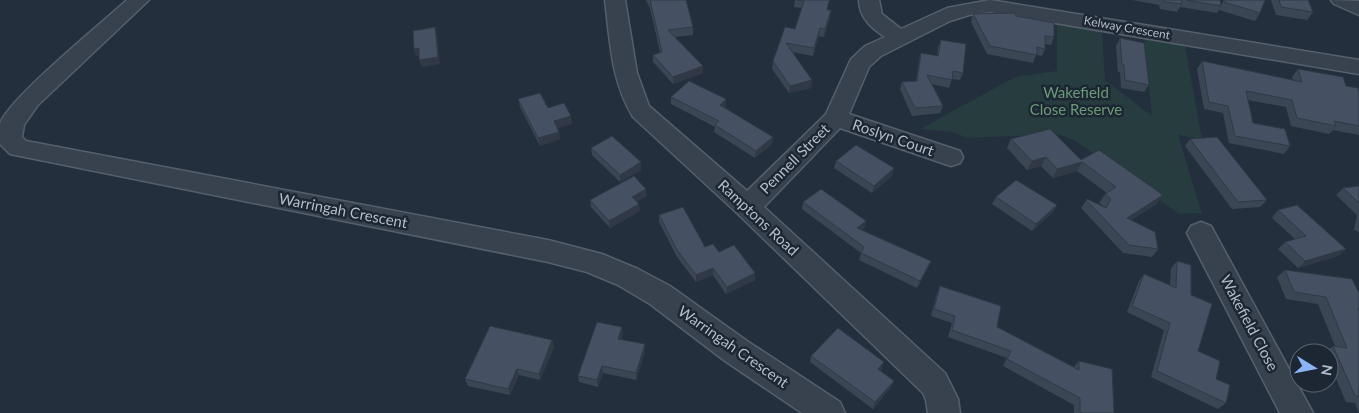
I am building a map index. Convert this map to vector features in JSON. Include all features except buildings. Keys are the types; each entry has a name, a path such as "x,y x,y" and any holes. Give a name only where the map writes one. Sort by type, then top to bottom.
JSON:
{"street":[{"name":"Warringah Crescent","path":"139,0 30,100 12,124 10,140 13,144 31,150 592,262 628,277 660,295 736,351 829,413"},
{"name":"Ramptons Road","path":"615,0 628,86 635,103 648,119 747,207 934,383 942,399 944,413"},
{"path":"869,0 869,12 876,21 900,38"},
{"path":"1341,0 1359,9"},
{"name":"Kelway Crescent","path":"900,38 948,14 976,6 990,6 1359,67"},
{"name":"Pennell Street","path":"747,207 836,118 859,64 873,51 900,38"},
{"name":"Roslyn Court","path":"836,118 951,157"},
{"name":"Wakefield Close","path":"1201,233 1297,413"}],"green space":[{"name":"Wakefield Close Reserve","path":"1057,23 1102,31 1105,80 1152,116 1144,38 1185,46 1202,139 1178,135 1202,214 1179,214 1074,140 1058,134 969,138 951,132 920,129 1015,77 1057,71"}]}
